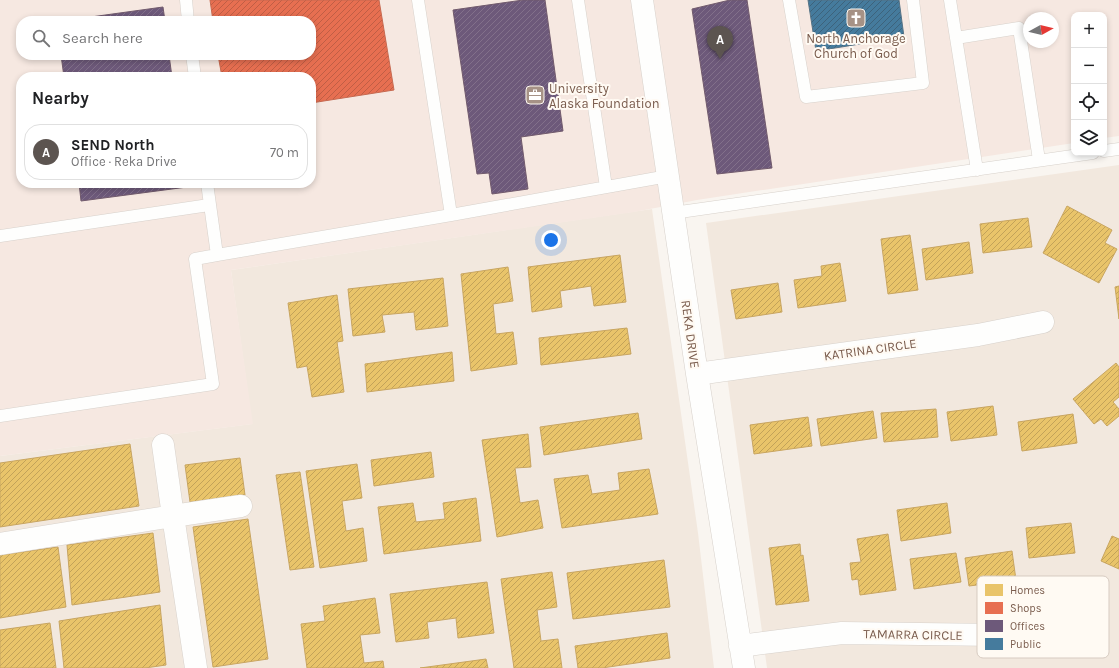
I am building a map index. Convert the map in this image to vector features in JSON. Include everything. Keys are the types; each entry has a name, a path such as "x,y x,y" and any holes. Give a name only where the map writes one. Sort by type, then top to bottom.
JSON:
{"street":[{"name":"REKA DRIVE","path":"642,0 697,374 744,668"},
{"name":"KATRINA CIRCLE","path":"697,374 978,335 1043,322"},
{"path":"163,445 196,668"},
{"path":"0,544 241,506"},
{"name":"TAMARRA CIRCLE","path":"740,646 842,633 977,635"}],"lane":[{"path":"186,0 188,16"},
{"path":"418,0 450,215"},
{"path":"578,0 606,187"},
{"path":"790,0 806,98 923,83 913,0"},
{"path":"950,0 977,170"},
{"path":"956,38 1019,28 1039,160"},
{"path":"193,60 194,72"},
{"path":"1107,151 1119,149"},
{"path":"673,213 1071,156"},
{"path":"0,416 213,384 195,259 668,176"},
{"path":"208,188 217,256"},
{"path":"0,236 210,205"}],"shaded area":[{"path":"0,0 1119,0 1119,136 1107,138 1107,12 1071,12 1071,143 697,200 634,212 231,270 253,424 0,456"},
{"path":"1119,165 1119,668 767,668 706,223"},
{"path":"652,209 698,533 714,668 0,668 0,456 252,424 231,270"}],"building: Homes":[{"path":"1067,206 1112,230 1105,243 1117,249 1099,283 1043,253"},
{"path":"1028,218 1032,247 983,253 980,224"},
{"path":"910,235 918,290 888,294 881,239"},
{"path":"969,242 973,273 926,280 922,249"},
{"path":"620,255 626,302 594,306 591,286 560,291 562,307 532,312 528,267"},
{"path":"840,263 846,301 798,308 794,280 822,276 821,266"},
{"path":"508,267 513,301 493,304 496,334 513,332 517,364 471,371 461,274"},
{"path":"443,278 448,326 416,330 414,312 382,315 385,332 353,336 348,289"},
{"path":"778,283 782,312 736,319 731,290"},
{"path":"1119,286 1119,319 1115,287"},
{"path":"337,295 343,341 337,342 344,392 312,397 307,366 297,368 288,303"},
{"path":"627,328 631,354 541,365 539,338"},
{"path":"452,352 454,381 367,392 365,364"},
{"path":"1116,363 1119,367 1119,397 1113,402 1119,409 1119,416 1107,426 1101,419 1094,424 1073,399"},
{"path":"993,406 997,435 951,441 947,412"},
{"path":"936,409 938,437 884,442 881,413"},
{"path":"873,411 877,438 821,446 817,419"},
{"path":"638,413 642,439 544,455 540,427"},
{"path":"1073,414 1077,443 1022,451 1018,422"},
{"path":"808,417 812,446 754,454 750,425"},
{"path":"528,434 531,467 515,468 520,503 538,500 543,528 497,537 482,440"},
{"path":"130,444 139,506 0,527 0,463"},
{"path":"431,452 434,477 374,486 371,460"},
{"path":"240,458 245,495 190,502 185,465"},
{"path":"357,464 362,498 342,501 346,531 363,528 367,561 320,568 306,471"},
{"path":"649,469 658,514 562,528 554,479 588,475 592,494 620,490 618,473"},
{"path":"300,472 314,567 290,570 276,475"},
{"path":"476,498 481,541 384,554 378,507 413,503 416,522 445,519 443,503"},
{"path":"947,503 951,533 901,541 897,510"},
{"path":"248,519 268,659 213,667 193,527"},
{"path":"1071,523 1075,553 1029,558 1026,528"},
{"path":"153,533 160,592 72,605 67,545"},
{"path":"888,534 896,590 860,595 858,579 852,580 850,563 861,562 857,539"},
{"path":"1112,536 1119,539 1119,569 1101,561"},
{"path":"800,544 801,556 803,555 809,601 776,605 769,548"},
{"path":"58,547 66,607 0,618 0,555"},
{"path":"1012,551 1015,576 977,576 977,585 969,586 965,558"},
{"path":"956,553 961,582 914,589 910,559"},
{"path":"664,560 670,607 573,619 567,573"},
{"path":"552,572 557,607 537,610 541,641 558,639 562,668 514,668 501,579"},
{"path":"487,582 494,633 458,638 456,618 427,622 429,638 396,642 390,594"},
{"path":"375,598 380,633 360,635 364,663 383,661 384,668 307,668 301,624 325,621 323,606"},
{"path":"160,605 166,665 145,668 64,668 59,621"},
{"path":"50,623 56,668 0,668 0,630"},
{"path":"667,633 670,658 602,668 578,668 575,646"},
{"path":"486,659 488,668 420,668"}],"building: Shops":[{"path":"210,0 379,0 394,90 316,102 316,72 221,72 219,60 316,60 316,16 212,16"}],"building: Offices":[{"path":"523,0 545,0 563,131 521,137 528,189 492,194 489,173 477,174 453,10"},
{"path":"730,0 747,0 772,168 717,174 692,9"},
{"path":"163,7 164,16 98,16"},
{"path":"62,60 170,60 171,72 63,72"},
{"path":"80,188 179,188 81,201"}],"building: Public":[{"name":"North Anchorage Church of God","path":"808,0 899,0 904,37 816,51"}],"place":[{"name":"North Anchorage Church of God","path":"856,18"},
{"name":"SEND North","path":"720,59"},
{"name":"University Alaska Foundation","path":"535,95"}]}
